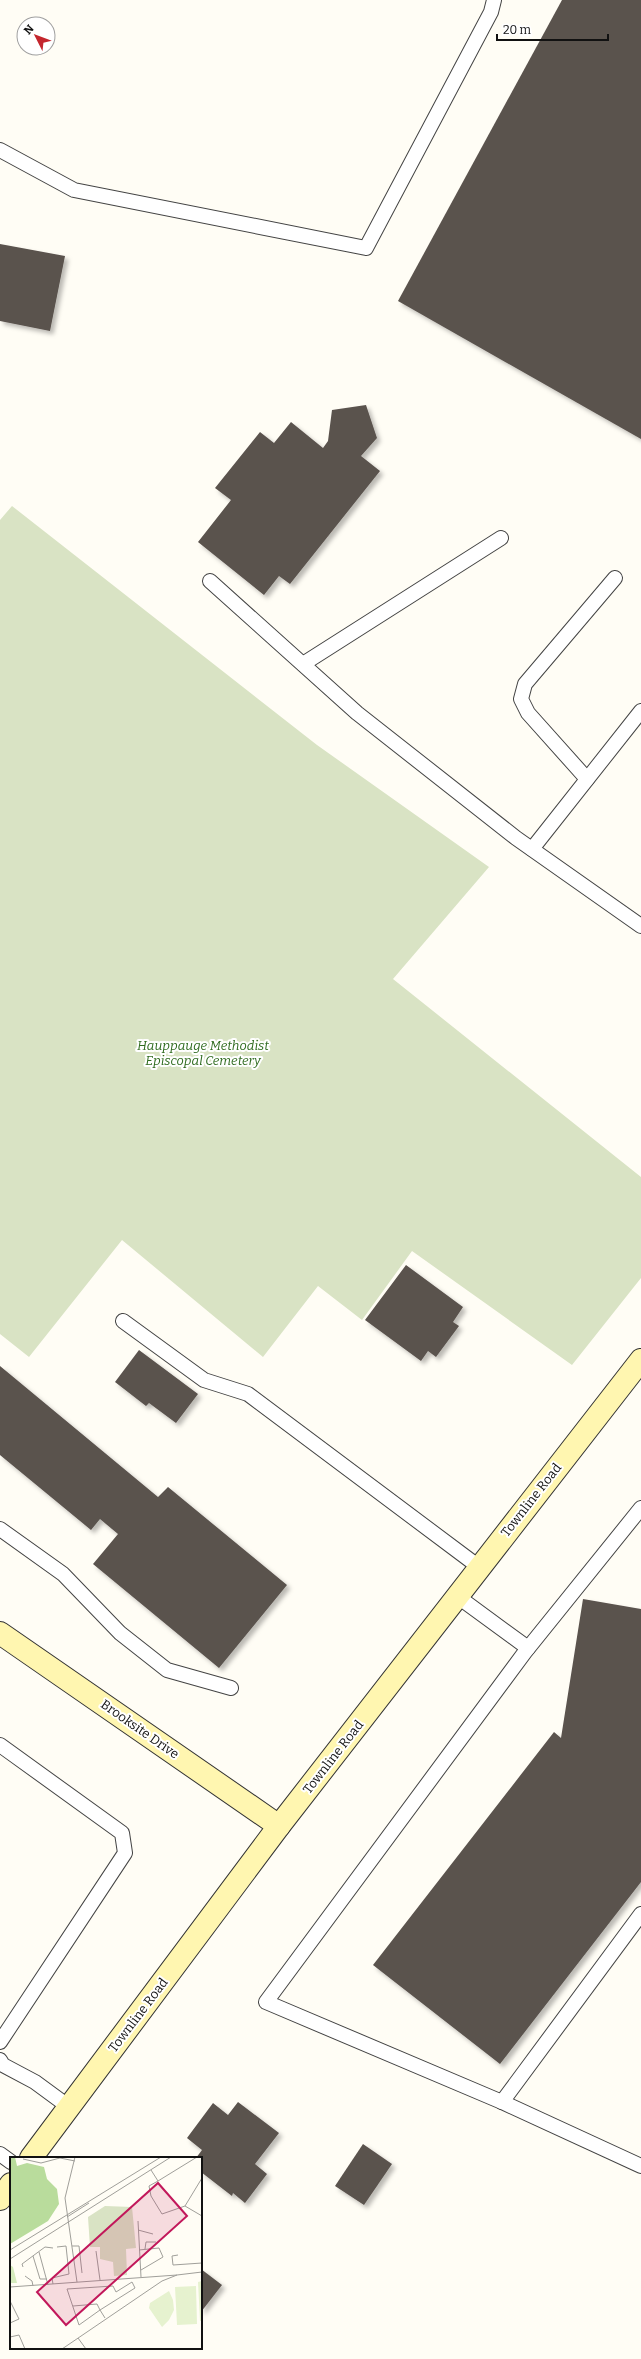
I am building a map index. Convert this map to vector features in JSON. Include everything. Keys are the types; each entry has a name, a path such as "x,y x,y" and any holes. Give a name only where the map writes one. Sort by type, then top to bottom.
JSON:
{"main road":[{"name":"Townline Road","path":"32,2157 279,1826 641,1360"},
{"name":"Brooksite Drive","path":"0,1633 279,1826"},
{"path":"0,2199 10,2185"}],"lane":[{"path":"0,150 74,190 366,248 491,12 494,0"},
{"path":"303,664 501,538"},
{"path":"587,779 528,713 521,699 525,684 615,578"},
{"path":"210,581 357,713 532,849 641,926"},
{"path":"532,849 641,711"},
{"path":"123,1321 204,1380 248,1394 479,1567"},
{"path":"641,1508 528,1648 266,2002 502,2102 641,2166"},
{"path":"0,1529 64,1574 120,1633 167,1670 231,1688"},
{"path":"457,1596 528,1648"},
{"path":"0,1745 122,1833 125,1853 0,2042"},
{"path":"502,2102 641,1914"},
{"path":"0,2060 3,2065 35,2082 69,2107"},
{"path":"0,2154 10,2161"}],"green space":[{"name":"Hauppauge Methodist Episcopal Cemetery","path":"12,506 317,745 489,867 393,979 641,1177 641,1278 572,1365 412,1251 362,1320 318,1286 263,1357 122,1240 29,1357 0,1334 0,520"}],"building":[{"path":"562,0 641,0 641,439 398,301"},
{"path":"0,244 65,256 50,331 0,321"},
{"path":"366,405 377,438 361,456 380,471 290,584 279,576 264,595 198,542 231,500 215,488 260,432 274,443 291,422 323,448 328,441 332,410"},
{"path":"406,1265 463,1307 453,1322 459,1326 436,1357 428,1351 421,1361 365,1320"},
{"path":"139,1350 198,1394 176,1423 149,1403 146,1406 115,1382"},
{"path":"0,1366 158,1497 168,1487 287,1585 219,1668 93,1564 118,1534 100,1519 91,1530 0,1455"},
{"path":"583,1599 641,1609 641,1882 500,2064 373,1965 554,1732 561,1738"},
{"path":"238,2102 279,2133 255,2164 267,2174 245,2203 233,2193 232,2196 202,2173 202,2157 197,2157 202,2150 187,2138 213,2103 228,2115"},
{"path":"363,2144 392,2164 364,2205 335,2186"},
{"path":"202,2270 222,2285 202,2311"}]}
